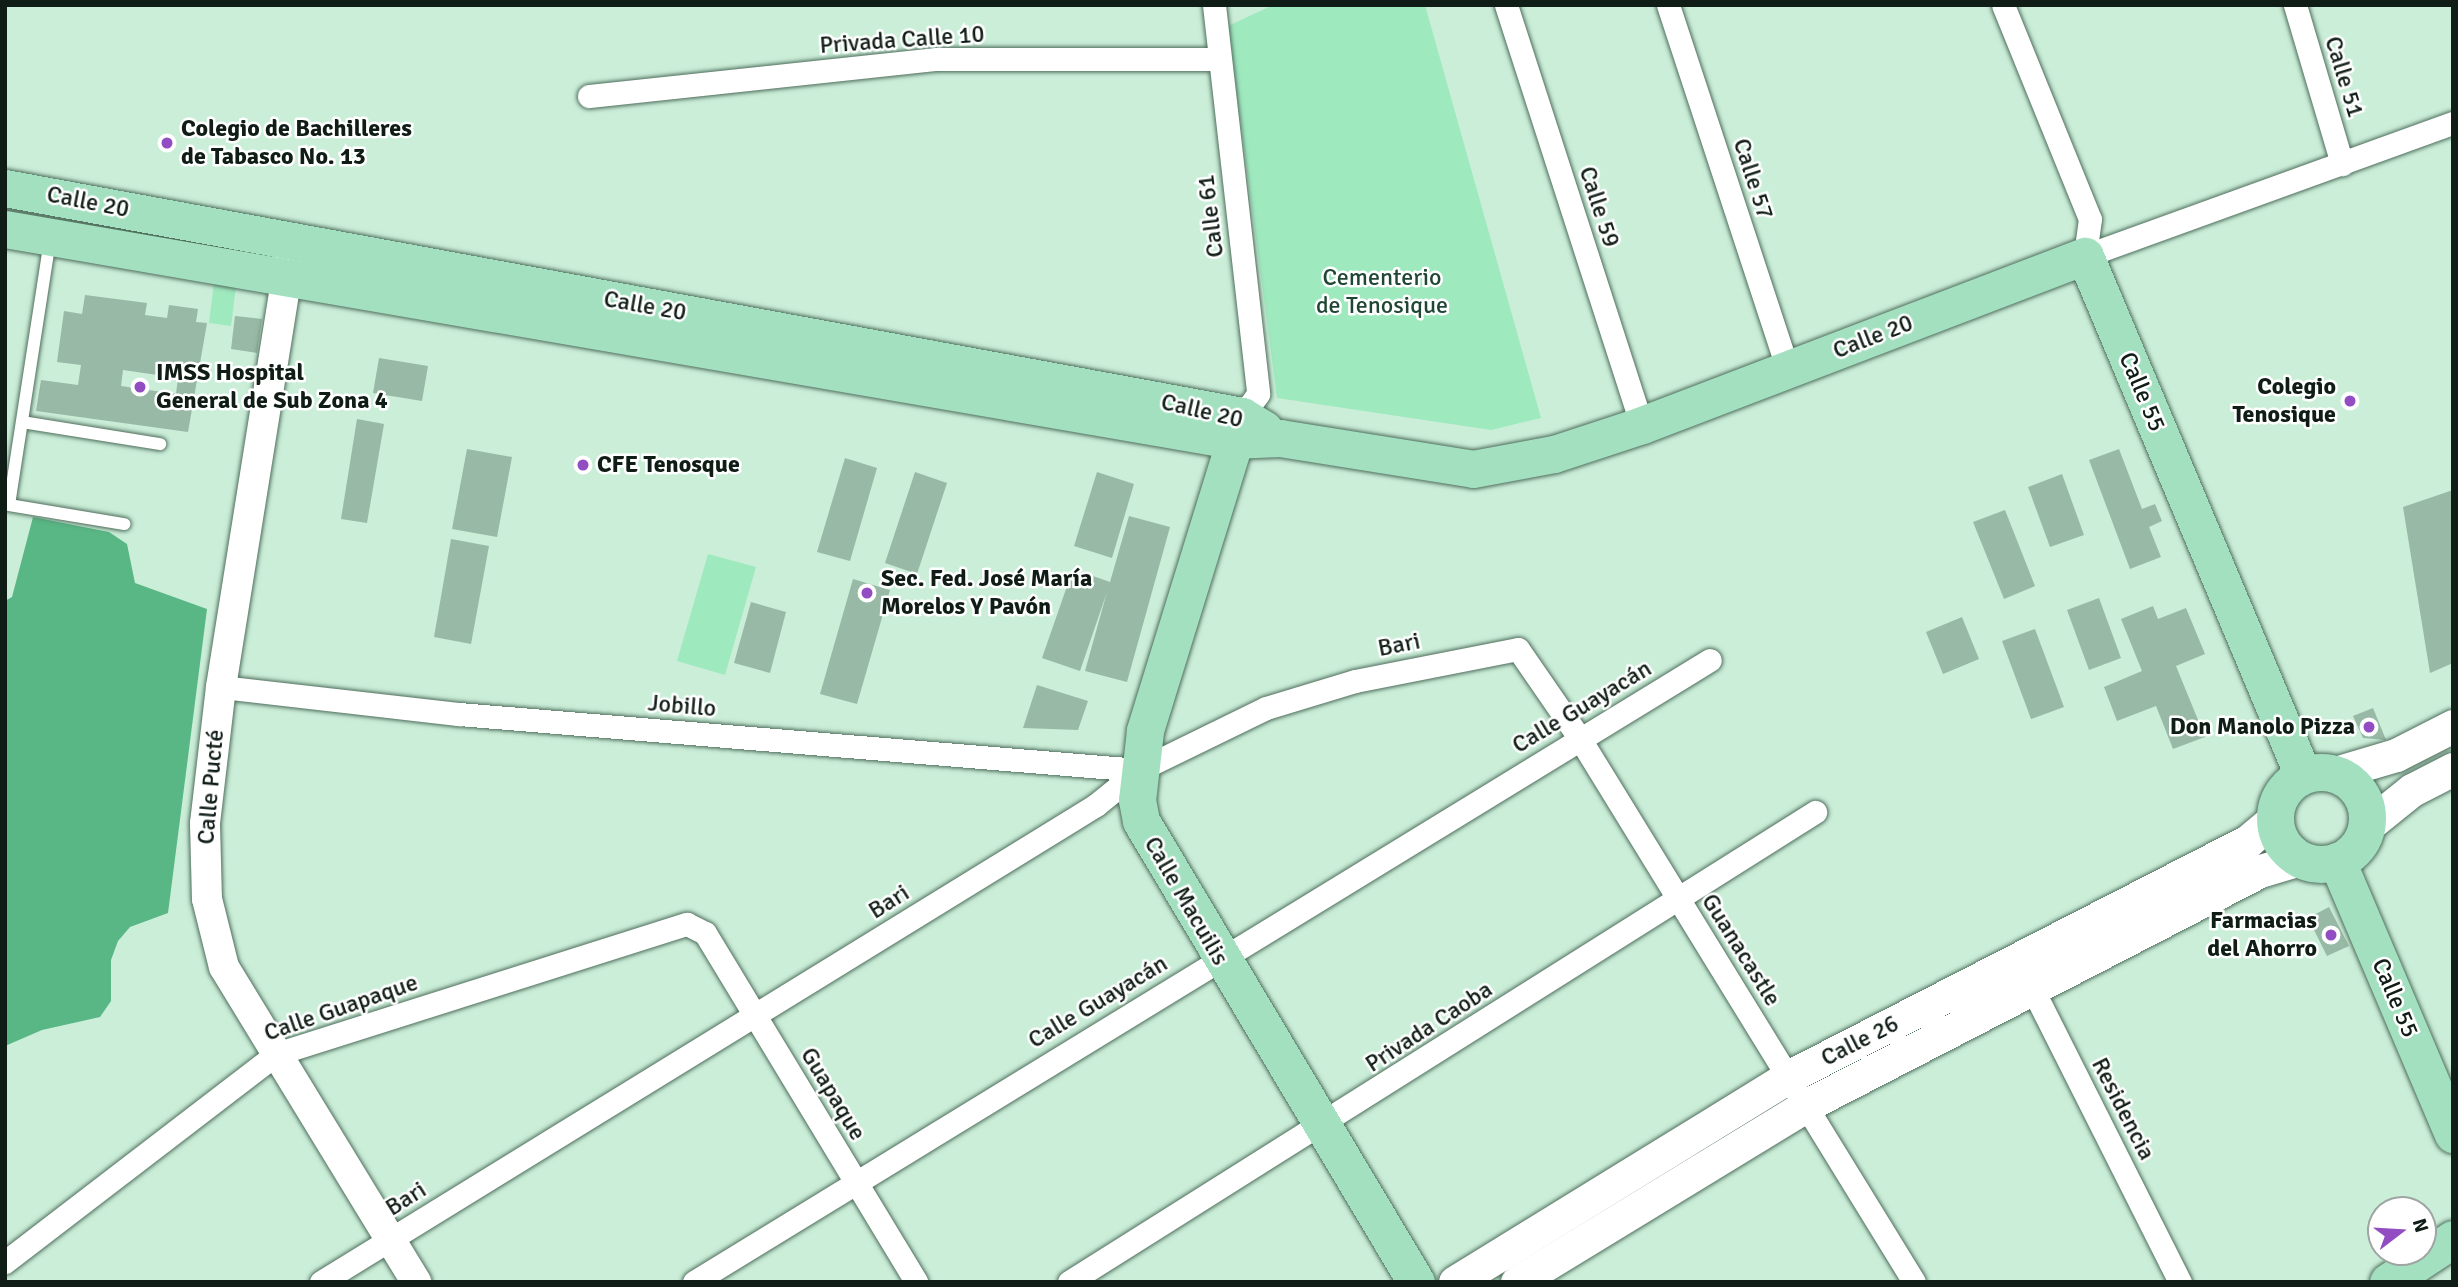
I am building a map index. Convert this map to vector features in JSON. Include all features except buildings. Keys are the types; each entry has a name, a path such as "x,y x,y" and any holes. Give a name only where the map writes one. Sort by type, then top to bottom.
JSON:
{"main road":[{"name":"Calle 20","path":"5,188 293,242 792,349"},
{"path":"51,236 57,196"},
{"name":"Calle 20","path":"5,229 287,277 792,349 1237,428 1280,438 1473,469 1554,454 1642,425 2085,256"},
{"name":"Calle 55","path":"2085,256 2319,774"},
{"name":"Calle Macuilis","path":"1237,428 1144,731 1137,800 1148,842 1416,1282"},
{"path":"2453,726 2396,755 2319,774 2280,797 2275,818 2282,842 2300,859 2337,861 2351,853 2367,826 2412,790 2453,769"},
{"path":"2319,774 2364,799 2367,826"},
{"name":"Calle 26","path":"1517,1282 2248,841 2275,818"},
{"name":"Calle 26","path":"1455,1282 1788,1077 2260,871 2300,859"},
{"name":"Calle 55","path":"2337,861 2453,1134"},
{"path":"2388,1282 2453,1239"}],"street":[{"name":"Calle 61","path":"1214,5 1258,394 1237,428"},
{"name":"Calle 59","path":"1506,5 1642,425"},
{"name":"Calle 57","path":"1668,5 1788,370"},
{"path":"2003,5 2090,219 2085,256"},
{"name":"Calle 51","path":"2295,5 2342,164"},
{"name":"Privada Calle 10","path":"589,96 937,60 1219,59"},
{"name":"Calle 20","path":"2085,256 2453,123"},
{"name":"Calle Pucté","path":"293,242 221,687 205,824 207,899 224,967 416,1282"},
{"name":"Bari","path":"321,1282 1096,805 1139,770 1266,708 1355,681 1518,649"},
{"name":"Guanacastle","path":"1518,649 1580,739 1914,1282"},
{"name":"Calle Guayacán","path":"694,1282 1710,660"},
{"name":"Jobillo","path":"221,687 459,714 1139,770"},
{"name":"Privada Caoba","path":"1069,1282 1322,1127 1815,812"},
{"name":"Calle Guapaque","path":"5,1262 276,1054 687,924 705,933"},
{"name":"Guapaque","path":"705,933 916,1282"},
{"name":"Residencia","path":"2025,974 2180,1282"}],"lane":[{"path":"51,236 9,505 124,524"},
{"path":"22,422 160,444"}],"green space":[{"name":"Cementerio de Tenosique","path":"1273,5 1425,5 1541,418 1491,430 1277,398 1228,26"},
{"path":"214,282 236,286 231,326 209,323"},
{"path":"33,517 109,532 127,544 135,583 207,609 168,913 130,927 118,941 111,960 111,1001 100,1017 42,1030 5,1046 5,601 12,597"},
{"path":"708,554 756,567 725,675 677,661"}],"place":[{"name":"Colegio de Bachilleres de Tabasco No. 13","path":"167,143"},
{"name":"IMSS Hospital General de Sub Zona 4","path":"140,387"},
{"name":"Colegio Tenosique","path":"2350,401"},
{"name":"CFE Tenosque","path":"583,465"},
{"name":"Sec. Fed. José María Morelos Y Pavón","path":"867,593"},
{"name":"Don Manolo Pizza","path":"2369,727"},
{"name":"Farmacias del Ahorro","path":"2331,935"}]}
